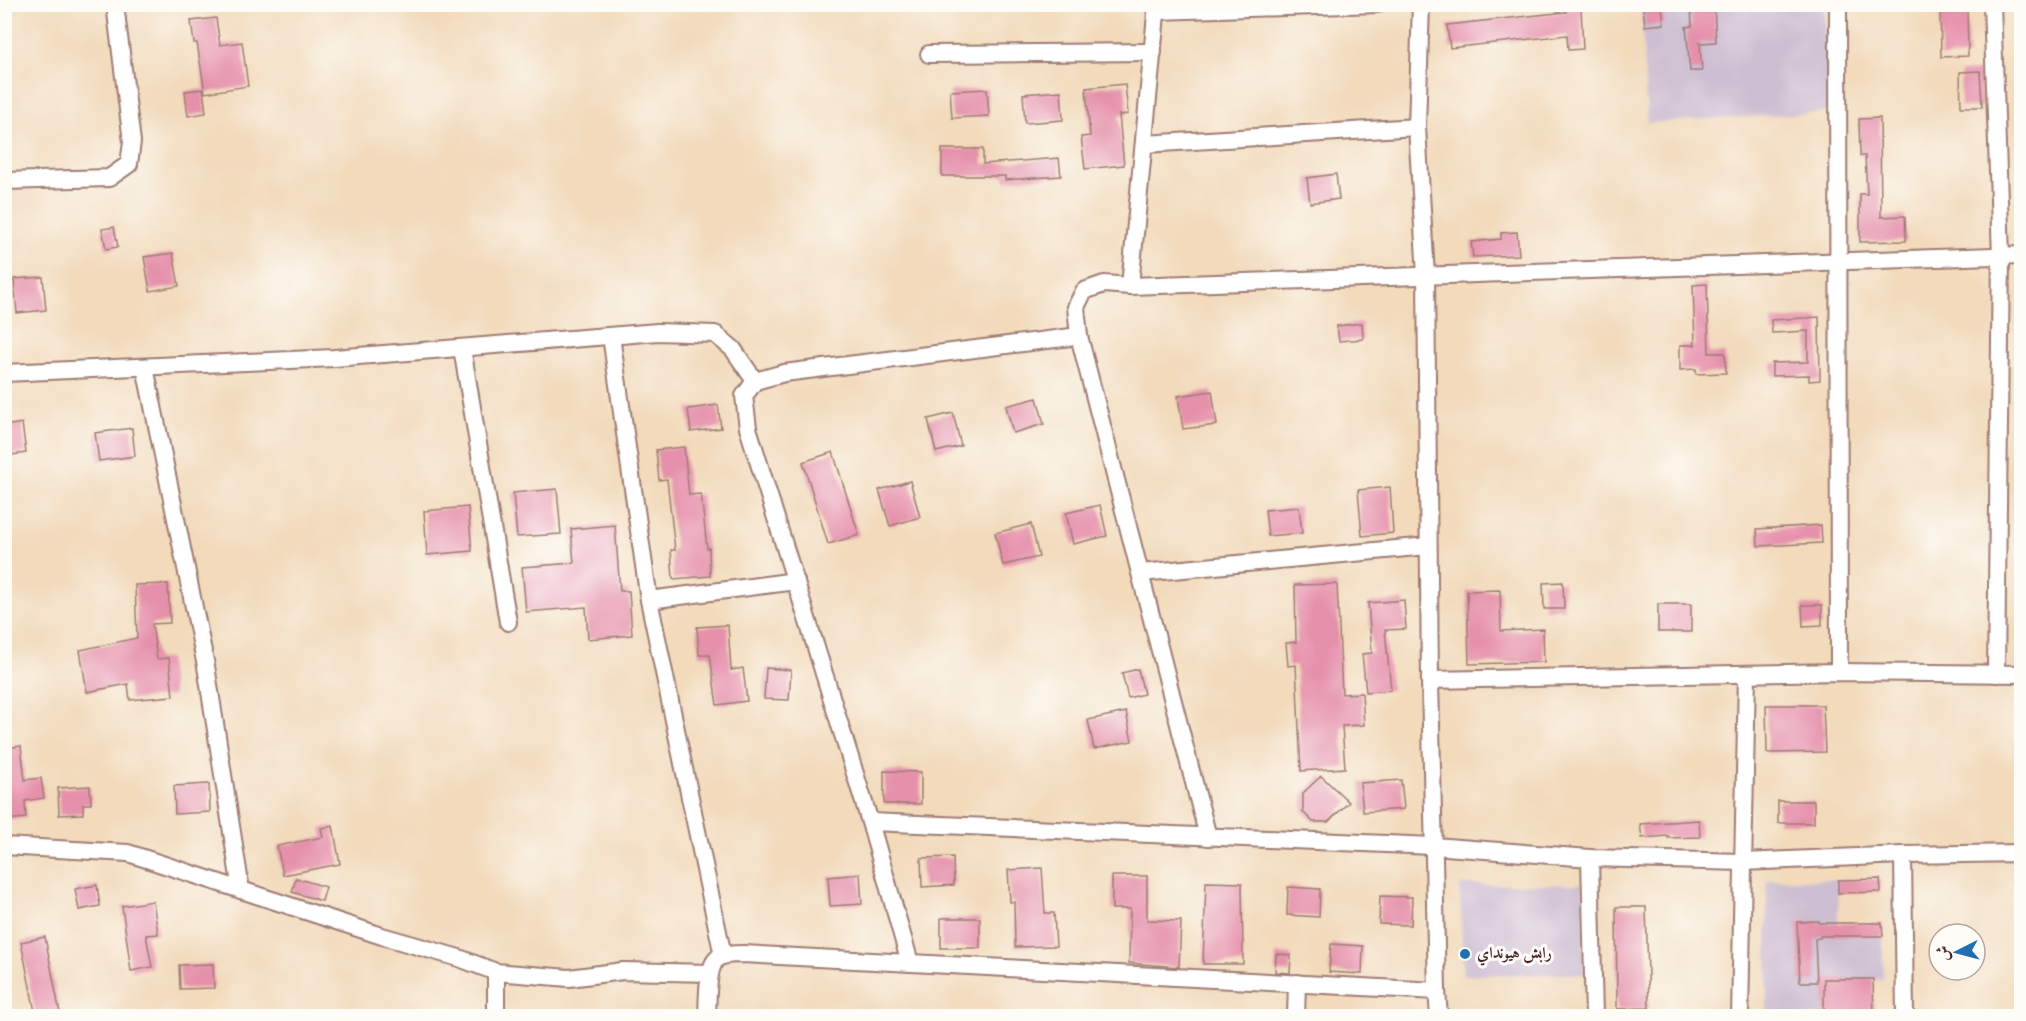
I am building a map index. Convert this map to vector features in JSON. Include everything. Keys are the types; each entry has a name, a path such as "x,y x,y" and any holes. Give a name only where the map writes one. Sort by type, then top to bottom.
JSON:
{"street":[{"path":"4,181 110,178 129,164 132,142 115,4"},
{"path":"1130,286 1157,8 1377,4"},
{"path":"1421,4 1417,127 1426,276 1430,680 1439,1017"},
{"path":"1838,4 1839,672"},
{"path":"1992,4 2001,256 1996,674"},
{"path":"929,54 1153,52"},
{"path":"1145,144 1417,127"},
{"path":"1208,837 1079,336 1076,307 1084,291 1104,284 1130,286 2022,255"},
{"path":"4,373 334,357 658,332 715,334 733,349 755,381"},
{"path":"611,336 649,600 723,956"},
{"path":"910,963 870,822 748,428 744,396 755,381 784,374 1079,336"},
{"path":"462,348 508,622"},
{"path":"144,367 206,666 241,890"},
{"path":"1141,573 1428,546"},
{"path":"649,600 795,581"},
{"path":"1430,680 1839,672 2022,674"},
{"path":"1740,1017 1747,674"},
{"path":"870,822 1433,846 1590,858 1743,862 1903,855 2022,853"},
{"path":"4,846 128,853 382,936 459,958 495,972 569,978 623,971 710,973"},
{"path":"1903,855 1905,1017"},
{"path":"1590,858 1594,1017"},
{"path":"707,1017 710,973 716,960 723,956 743,954 1437,991"},
{"path":"495,972 496,1017"},
{"path":"1296,1017 1297,983"}],"shaded area":[{"path":"1641,5 1824,5 1829,112 1647,123"},
{"path":"1767,880 1838,880 1838,936 1883,936 1883,980 1873,979 1824,1016 1767,1016"},
{"path":"1583,884 1584,974 1463,975 1460,885"}],"building":[{"path":"1940,4 1967,4 1968,56 1941,57"},
{"path":"1714,5 1716,42 1700,43 1702,71 1690,71 1686,27 1692,26 1691,6"},
{"path":"1662,6 1664,24 1645,26 1643,7"},
{"path":"1581,8 1583,49 1568,50 1567,35 1450,48 1447,25 1566,12 1565,9"},
{"path":"216,18 220,45 242,42 248,86 205,93 191,21"},
{"path":"1980,71 1982,107 1961,107 1960,72"},
{"path":"1125,84 1128,114 1119,115 1124,165 1085,169 1081,137 1090,136 1086,88"},
{"path":"203,89 206,113 188,116 185,91"},
{"path":"987,89 989,116 952,118 950,91"},
{"path":"1061,91 1063,120 1025,123 1023,94"},
{"path":"1880,118 1881,217 1905,216 1906,241 1860,242 1860,194 1867,194 1865,156 1860,156 1859,119"},
{"path":"942,149 983,149 983,164 1059,158 1061,176 1005,180 1005,176 942,176"},
{"path":"1336,174 1339,199 1310,203 1307,178"},
{"path":"114,227 118,247 106,249 102,229"},
{"path":"1517,232 1519,255 1473,257 1471,242 1501,239 1501,233"},
{"path":"173,253 179,286 150,291 144,257"},
{"path":"43,277 46,310 17,313 14,279"},
{"path":"1707,284 1709,353 1725,353 1726,373 1696,374 1696,369 1680,370 1680,345 1695,345 1693,285"},
{"path":"1819,317 1820,380 1809,381 1809,375 1772,376 1772,363 1808,362 1808,331 1772,333 1771,320"},
{"path":"1362,323 1363,339 1339,341 1337,326"},
{"path":"1212,391 1217,425 1183,429 1178,396"},
{"path":"1037,398 1044,424 1013,433 1006,406"},
{"path":"718,405 721,428 691,432 688,409"},
{"path":"953,413 961,446 936,452 928,419"},
{"path":"22,423 26,453 4,456 4,426"},
{"path":"132,428 135,456 99,461 95,433"},
{"path":"684,447 689,495 701,494 707,548 709,548 710,576 673,579 671,550 675,550 667,479 659,480 656,450"},
{"path":"833,452 859,535 828,544 803,462"},
{"path":"910,481 920,517 890,526 879,490"},
{"path":"1390,487 1393,533 1362,536 1358,490"},
{"path":"557,489 561,534 517,537 513,493"},
{"path":"1100,505 1107,536 1073,544 1066,513"},
{"path":"468,507 472,551 427,555 424,511"},
{"path":"1299,507 1302,533 1268,536 1265,510"},
{"path":"1031,524 1039,557 1003,565 995,533"},
{"path":"615,525 620,591 629,591 632,635 588,639 586,607 526,612 522,567 574,563 571,529"},
{"path":"1821,525 1822,543 1758,546 1757,529"},
{"path":"1563,582 1564,609 1544,609 1543,583"},
{"path":"168,584 170,623 152,624 157,659 169,658 173,696 130,700 128,684 87,692 80,650 137,638 135,585"},
{"path":"1337,584 1342,694 1362,693 1364,725 1342,726 1345,768 1301,771 1296,665 1288,666 1286,643 1296,642 1295,585"},
{"path":"1500,590 1501,631 1543,629 1544,662 1469,664 1467,591"},
{"path":"1404,600 1406,629 1385,630 1391,690 1366,692 1362,654 1372,653 1368,603"},
{"path":"1658,604 1691,604 1691,632 1658,632"},
{"path":"1802,605 1822,605 1822,625 1803,626"},
{"path":"728,625 731,670 743,668 747,701 717,705 710,655 699,655 697,627"},
{"path":"766,668 791,670 789,700 764,699"},
{"path":"1138,669 1144,694 1128,698 1122,673"},
{"path":"1766,705 1823,705 1825,752 1767,753"},
{"path":"1126,712 1132,741 1094,749 1088,720"},
{"path":"21,746 25,780 41,778 44,798 25,801 26,818 4,820 4,748"},
{"path":"884,771 921,772 921,804 884,804"},
{"path":"1321,776 1349,802 1328,822 1313,822 1303,812 1303,793"},
{"path":"1401,780 1404,809 1363,812 1360,783"},
{"path":"209,784 210,812 175,814 174,786"},
{"path":"90,786 91,804 83,804 83,814 59,815 58,788"},
{"path":"1778,801 1814,801 1814,823 1778,823"},
{"path":"1699,820 1700,837 1642,838 1640,824"},
{"path":"333,826 340,864 283,875 277,846 323,837 321,828"},
{"path":"953,857 954,885 922,887 921,858"},
{"path":"1042,868 1045,913 1054,913 1056,946 1015,947 1014,902 1010,902 1008,870"},
{"path":"860,874 862,904 830,906 828,877"},
{"path":"1112,876 1147,876 1147,920 1181,921 1179,967 1129,963 1130,909 1112,909"},
{"path":"296,878 326,887 322,901 292,892"},
{"path":"1880,879 1881,892 1838,893 1838,880"},
{"path":"1206,882 1242,883 1243,964 1203,964"},
{"path":"97,885 100,906 79,910 75,889"},
{"path":"1288,887 1320,889 1319,917 1287,915"},
{"path":"1380,896 1412,897 1411,925 1379,924"},
{"path":"153,901 158,934 146,935 152,967 131,971 122,906"},
{"path":"1616,907 1646,907 1649,1008 1617,1009"},
{"path":"941,918 980,918 980,948 941,948"},
{"path":"1819,921 1819,923 1882,923 1883,936 1820,936 1815,939 1817,982 1800,982 1797,922"},
{"path":"45,937 60,1013 36,1017 21,942"},
{"path":"1331,944 1363,946 1362,974 1329,972"},
{"path":"1276,954 1291,955 1290,973 1275,972"},
{"path":"213,964 214,988 180,989 179,965"},
{"path":"1824,979 1873,979 1874,1017 1824,1017"}],"place":[{"name":"رابش هيونداي","path":"1465,954"}]}
